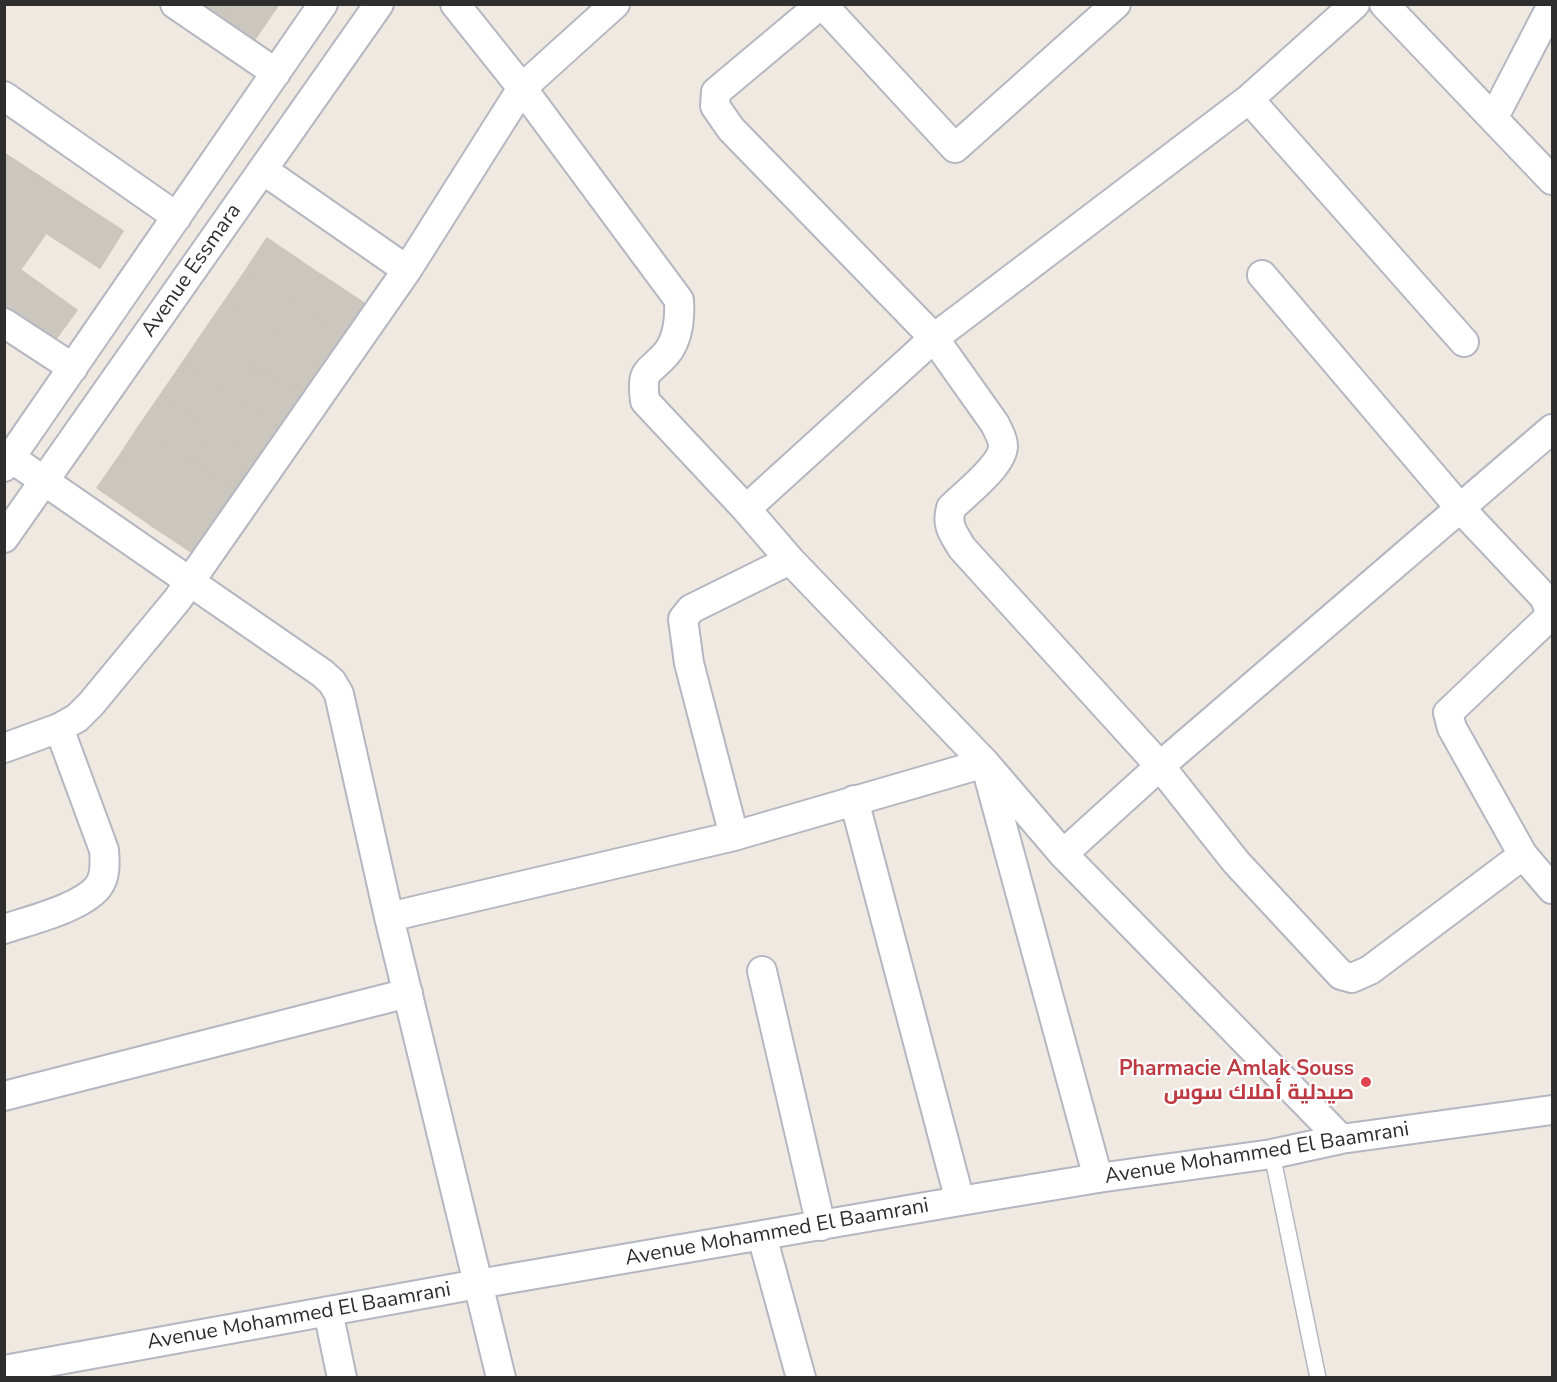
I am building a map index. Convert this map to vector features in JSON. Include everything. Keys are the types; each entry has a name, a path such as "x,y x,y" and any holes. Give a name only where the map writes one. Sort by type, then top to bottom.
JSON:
{"street":[{"path":"175,4 276,73"},
{"name":"Avenue Essmara","path":"8,462 323,4"},
{"name":"Avenue Essmara","path":"4,538 379,4"},
{"path":"455,4 522,88 679,300 680,320 667,352 647,371 643,382 645,401 746,509 790,560 985,762 1063,854 1341,1139"},
{"path":"4,748 59,728 77,718 177,600 407,270 522,88 615,4"},
{"path":"1116,4 955,148 821,4 716,92 716,106 731,129 933,338 995,424 1002,437 1001,458 951,508 948,518 952,532 962,548 1160,766 1236,862 1341,975 1352,978 1370,970 1523,855"},
{"path":"746,509 933,338 1249,99 1354,4"},
{"path":"1384,4 1552,180"},
{"path":"1494,117 1552,5"},
{"path":"4,96 177,217"},
{"path":"1249,99 1464,342"},
{"path":"263,170 407,270"},
{"path":"1262,275 1460,508 1544,597 1549,617 1448,713 1452,728 1523,855 1552,889"},
{"path":"4,323 73,368"},
{"path":"1063,854 1160,766 1552,429"},
{"path":"8,462 45,482 322,673 339,693 389,917 501,1377"},
{"path":"734,836 689,663 683,619 691,609 702,602 790,560"},
{"path":"4,929 80,902 99,885 105,868 104,850 59,728"},
{"path":"389,917 734,836 985,762"},
{"path":"985,762 1098,1178"},
{"path":"854,800 960,1201"},
{"path":"762,971 821,1226"},
{"path":"4,1096 408,993"},
{"name":"Avenue Mohammed El Baamrani","path":"4,1370 478,1284 960,1201 1098,1178 1272,1154 1341,1139 1552,1110"},
{"path":"762,1236 801,1377"},
{"path":"328,1311 342,1377"}],"lane":[{"path":"1272,1154 1318,1377"}],"building":[{"path":"200,4 233,4 223,20"},
{"path":"233,4 279,4 253,42 223,20"},
{"path":"4,153 39,176 4,227"},
{"path":"39,176 71,197 33,252 4,233 4,227"},
{"path":"71,197 123,231 100,268 46,233"},
{"path":"4,233 33,252 4,293"},
{"path":"267,238 320,274 298,306 246,270"},
{"path":"21,270 77,310 50,347 4,315 4,293"},
{"path":"246,270 298,306 276,337 224,302"},
{"path":"320,274 370,307 348,339 298,306"},
{"path":"224,302 276,337 257,367 204,331"},
{"path":"298,306 348,339 327,371 276,337"},
{"path":"204,331 257,367 236,397 183,362"},
{"path":"276,337 327,371 307,400 257,367"},
{"path":"183,362 236,397 214,429 161,394"},
{"path":"257,367 307,400 285,431 236,397"},
{"path":"161,394 214,429 192,462 139,426"},
{"path":"236,397 285,431 264,463 214,429"},
{"path":"139,426 192,462 170,493 118,458"},
{"path":"214,429 264,463 242,495 192,462"},
{"path":"118,458 170,493 149,524 97,488"},
{"path":"192,462 242,495 220,527 170,493"},
{"path":"170,493 220,527 199,557 149,524"}],"place":[{"name":"Pharmacie Amlak Souss صيدلية أملاك سوس","path":"1366,1082"}]}
